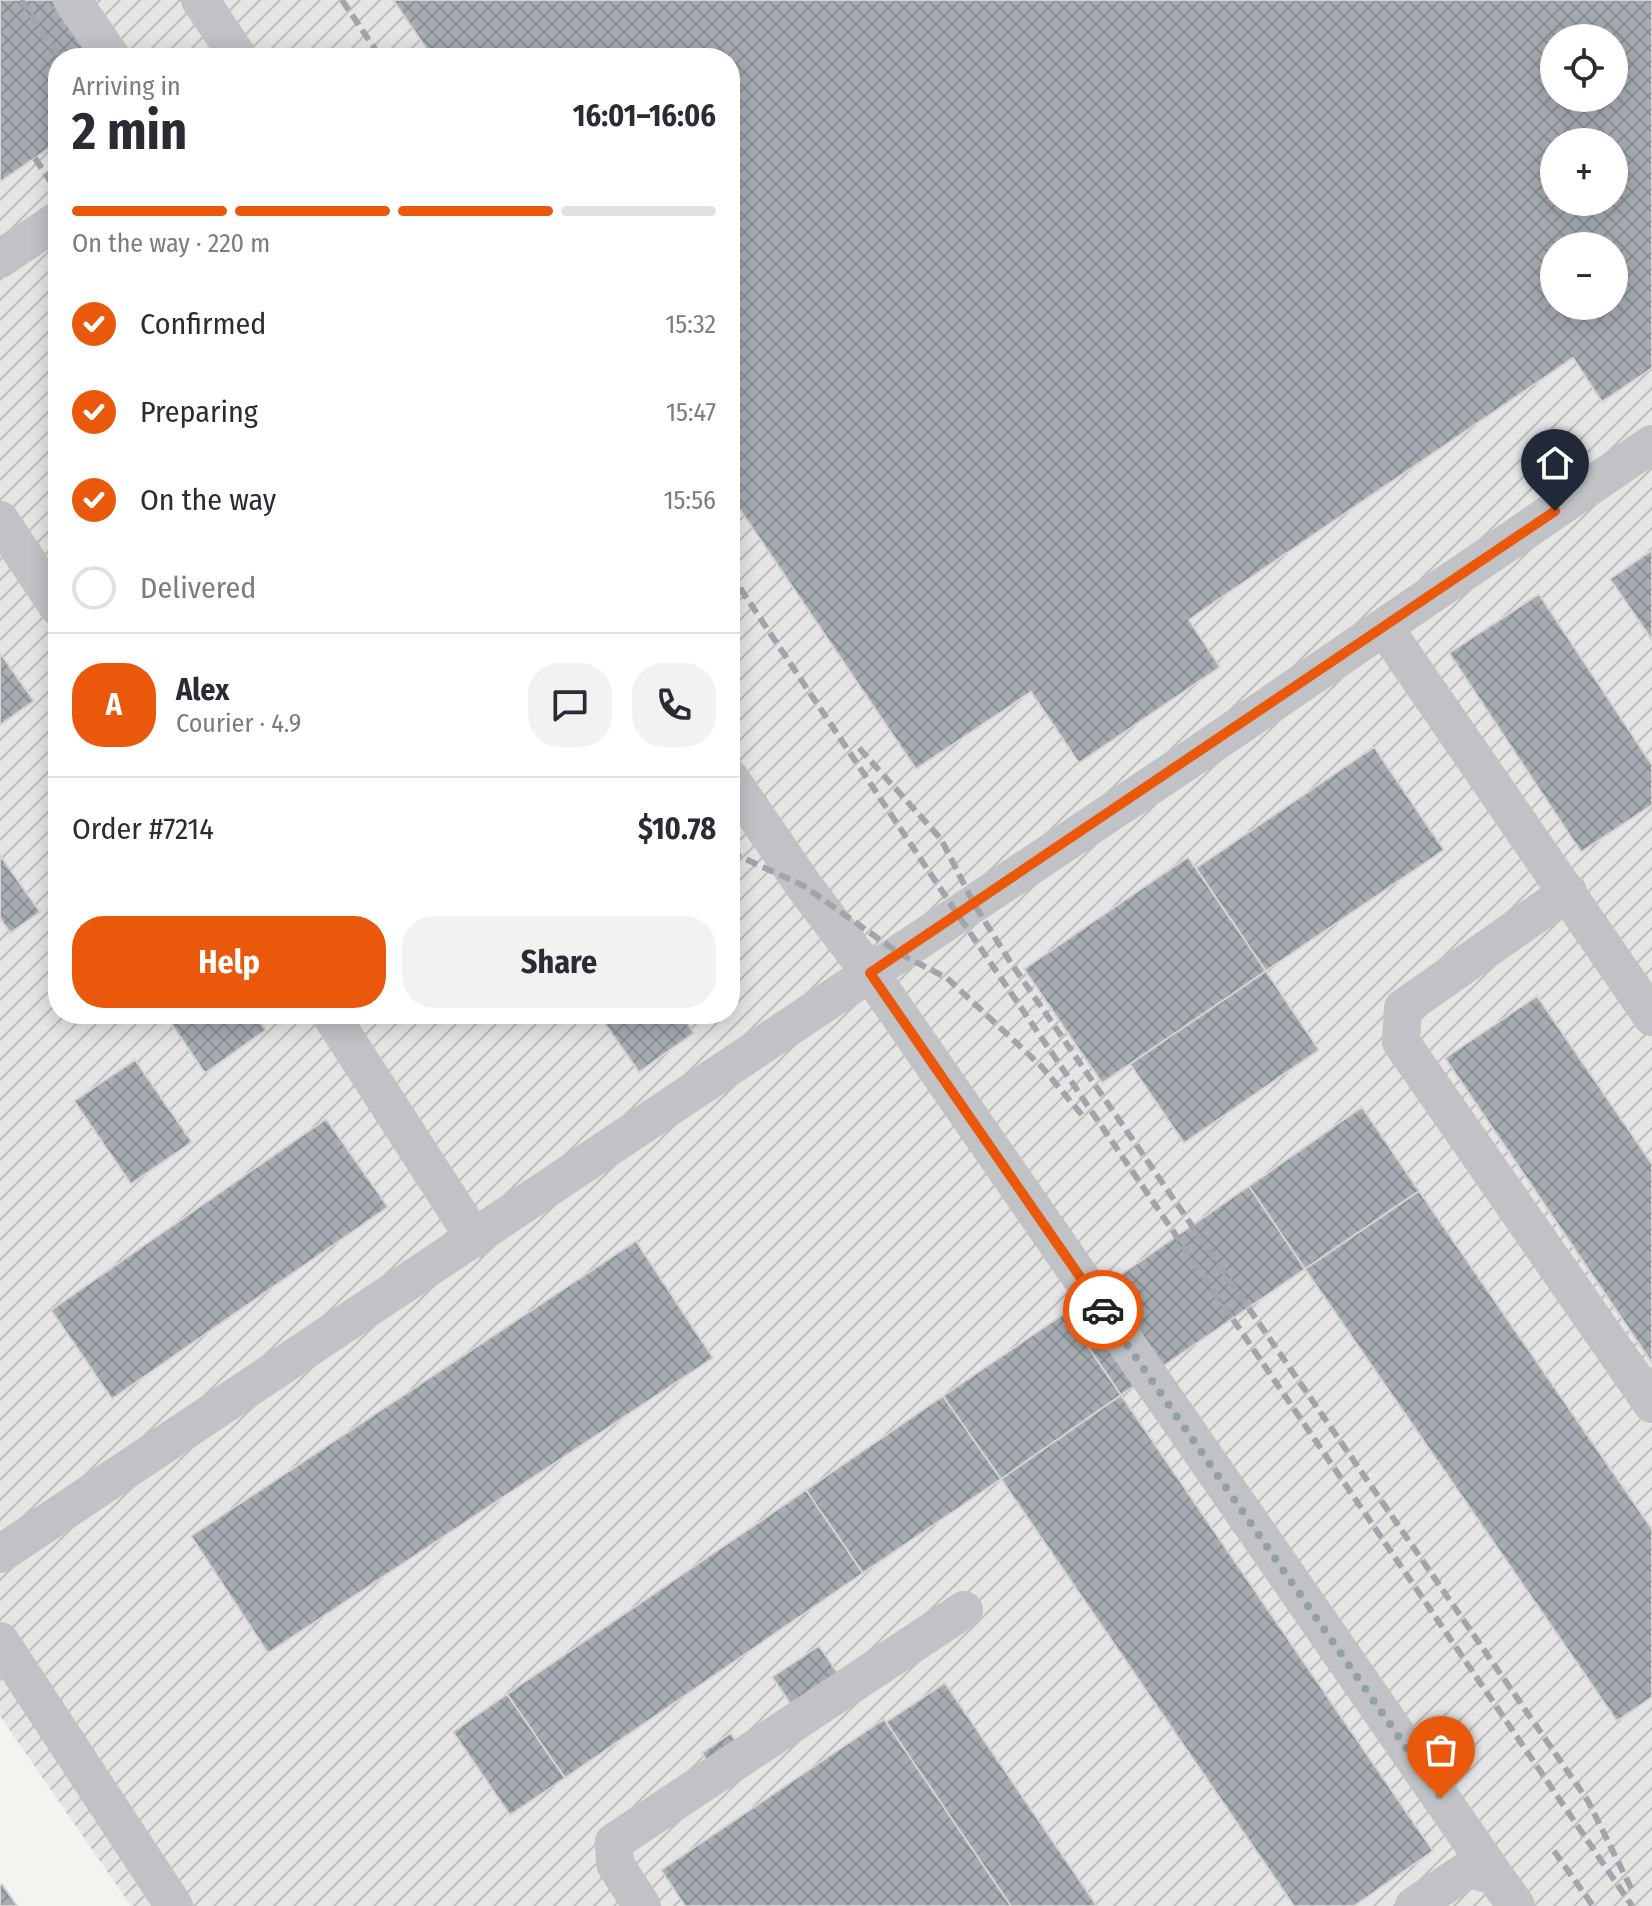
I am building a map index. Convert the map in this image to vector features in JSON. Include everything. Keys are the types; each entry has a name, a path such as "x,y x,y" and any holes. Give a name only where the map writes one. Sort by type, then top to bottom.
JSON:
{"street":[{"path":"72,0 105,48"},
{"path":"200,0 232,48"},
{"path":"0,259 48,227"},
{"path":"0,1554 475,1239 1652,444"},
{"path":"0,520 48,592"},
{"path":"1384,627 1652,1017"},
{"path":"740,793 804,886 870,973 1505,1891"},
{"path":"1568,892 1403,1008 1401,1042 1652,1404"},
{"path":"336,1024 475,1239"},
{"path":"642,1906 615,1864 614,1842 964,1610"},
{"path":"0,1641 174,1906"},
{"path":"1414,1906 1469,1869 1505,1891"}],"shaded area":[{"path":"0,0 1652,0 1652,1906 131,1906 0,1716"}],"building":[{"path":"0,0 54,0 86,48 48,48 48,149 0,182"},
{"path":"393,0 1652,0 1652,368 1602,402 1573,358 1203,610 1189,620 1220,667 1079,763 1031,692 916,769 740,510 740,48 426,48"},
{"path":"1652,550 1652,640 1610,579"},
{"path":"1539,594 1652,765 1652,805 1581,852 1449,653"},
{"path":"0,653 34,701 0,725"},
{"path":"1374,747 1444,850 1266,971 1196,868"},
{"path":"0,855 40,912 10,933 0,918"},
{"path":"1188,857 1266,971 1102,1083 1024,969"},
{"path":"1266,971 1319,1050 1184,1143 1130,1064"},
{"path":"1537,996 1652,1164 1652,1363 1445,1058"},
{"path":"171,1024 262,1024 266,1030 205,1073"},
{"path":"605,1024 688,1024 694,1033 639,1072"},
{"path":"135,1060 192,1142 131,1184 74,1101"},
{"path":"1362,1107 1419,1191 1305,1269 1249,1186"},
{"path":"326,1119 388,1207 112,1399 51,1310"},
{"path":"1249,1186 1305,1269 1121,1395 1065,1313"},
{"path":"1419,1191 1652,1529 1652,1697 1617,1721 1305,1269"},
{"path":"636,1241 713,1358 268,1653 191,1536"},
{"path":"1065,1313 1121,1395 1001,1479 943,1396"},
{"path":"1121,1395 1433,1851 1354,1906 1294,1906 1001,1479"},
{"path":"943,1396 1001,1479 863,1573 806,1490"},
{"path":"806,1490 863,1573 565,1778 507,1694"},
{"path":"819,1646 843,1681 797,1713 772,1677"},
{"path":"945,1683 1097,1906 1011,1906 886,1722"},
{"path":"507,1694 565,1778 510,1815 453,1732"},
{"path":"884,1719 1011,1906 685,1906 661,1870"},
{"path":"731,1733 741,1749 712,1769 702,1753"},
{"path":"2,1884 17,1906 0,1906"}],"railway":[{"path":"21,0 53,48"},
{"path":"342,0 374,48"},
{"path":"35,158 48,178"},
{"path":"740,588 958,915 1632,1906"},
{"path":"859,748 941,839 974,904 1009,960 1588,1801 1633,1892"},
{"path":"740,857 804,886 900,954 947,978 1041,1066 1082,1115"},
{"path":"1554,1851 1593,1906"}],"way so far":[{"path":"1103,1310 1441,1798"}],"route":[{"path":"1103,1310 870,973 1555,511"}]}
